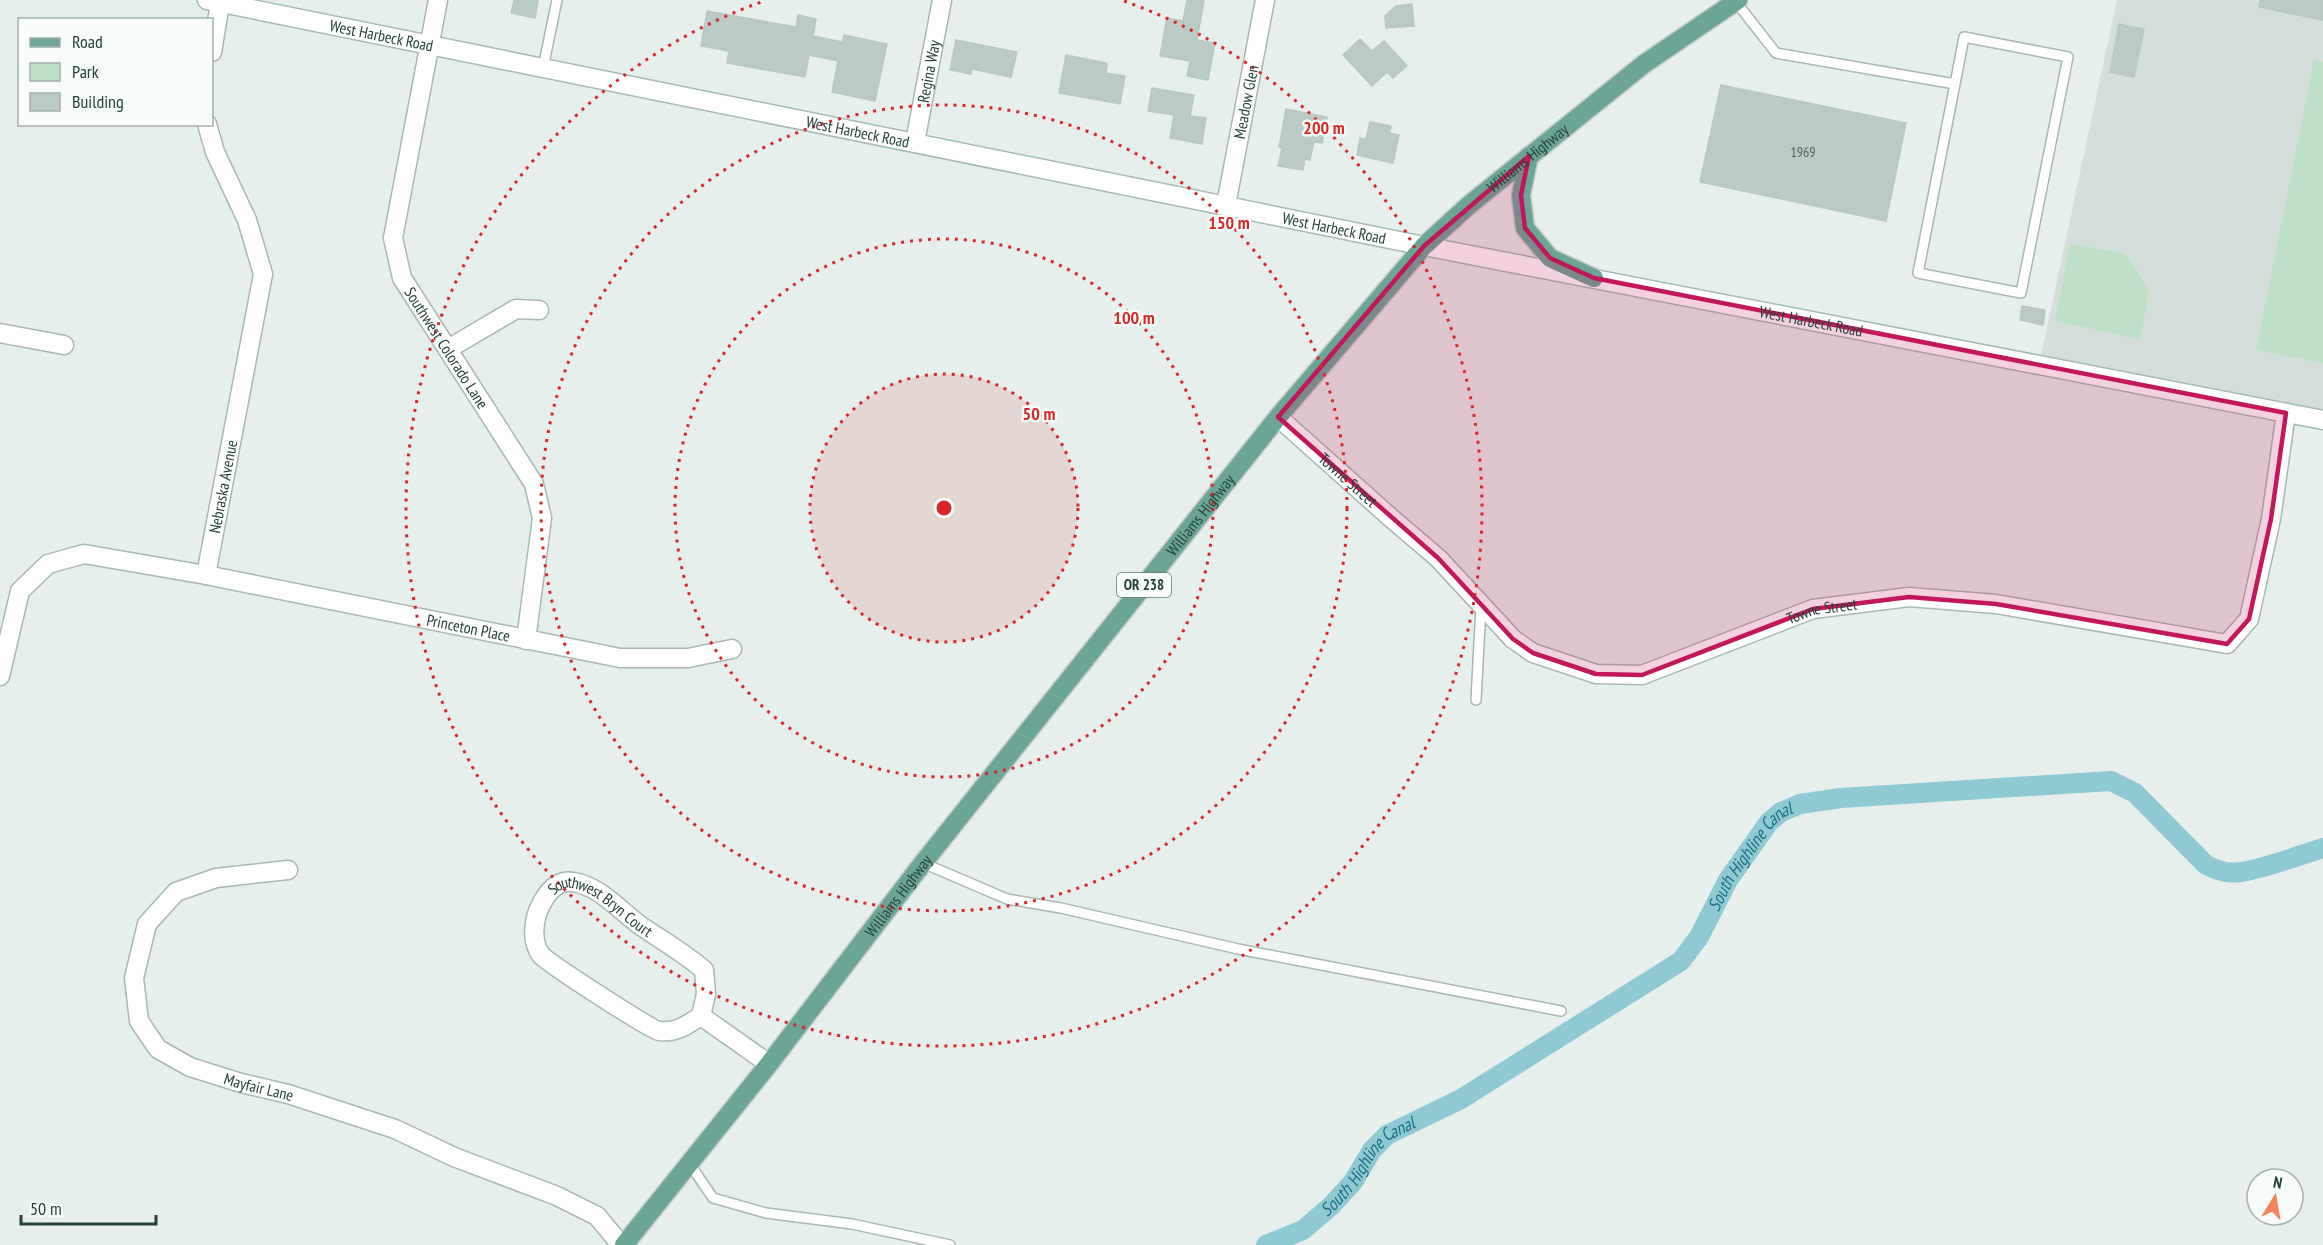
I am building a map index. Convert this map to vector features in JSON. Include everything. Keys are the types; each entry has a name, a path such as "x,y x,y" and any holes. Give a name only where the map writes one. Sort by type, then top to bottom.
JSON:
{"main road":[{"name":"Williams Highway","path":"622,1245 769,1064 923,863 1278,417 1424,246 1529,156 1644,64 1737,1"},
{"path":"1529,156 1521,195 1525,228 1550,258 1594,278"}],"street":[{"name":"Southwest Colorado Lane","path":"438,0 393,238 402,278 534,484 542,518 526,640"},
{"name":"Regina Way","path":"915,142 942,0"},
{"name":"Meadow Glen","path":"1226,205 1265,0"},
{"name":"West Harbeck Road","path":"216,1 1424,246 2323,420"},
{"path":"213,39 216,1"},
{"name":"Nebraska Avenue","path":"206,575 263,274 247,220 214,152 208,126"},
{"path":"448,349 516,309 539,310"},
{"path":"0,333 64,345"},
{"name":"Towne Street","path":"1278,417 1438,558 1513,639 1533,653 1596,674 1642,675 1813,609 1909,597 1996,604 2228,644 2249,619 2271,519 2286,413"},
{"path":"0,676 20,591 48,564 84,554 206,575"},
{"name":"Princeton Place","path":"206,575 620,658 688,658 732,649"},
{"name":"Mayfair Lane","path":"288,870 216,878 176,892 147,924 134,978 139,1021 158,1049 190,1067 288,1094 395,1128 454,1157 557,1196 597,1216 622,1245"},
{"name":"Southwest Bryn Court","path":"573,882 597,890 640,925 685,954 704,970 706,994 701,1016 678,1030 657,1030 572,978 541,955 534,935 536,918 543,899 558,884 573,882"},
{"path":"701,1016 769,1064"}],"lane":[{"path":"543,68 557,0"},
{"path":"1737,1 1776,53 1955,84"},
{"path":"1964,37 2068,57 2021,293 1918,273 1955,84 1964,37"},
{"path":"1476,700 1481,604"},
{"path":"923,863 1007,899 1061,908 1238,949 1561,1011"},
{"path":"688,1163 713,1198 766,1212 852,1224 950,1245"}],"highlighted area":[{"path":"1529,156 1521,195 1525,228 1550,258 1594,278 2286,413 2271,519 2249,619 2227,644 1996,604 1909,597 1813,609 1642,675 1596,674 1533,653 1513,639 1438,558 1278,417 1424,246"}],"shaded area":[{"path":"2117,0 2253,0 2323,14 2323,420 2039,365"}],"green space":[{"path":"2314,60 2323,62 2323,363 2256,350"},
{"path":"2070,244 2126,254 2149,291 2140,339 2055,321"}],"building":[{"path":"514,0 538,0 535,18 511,13"},
{"path":"1187,0 1204,0 1197,40 1215,43 1208,80 1187,76 1190,61 1160,56 1167,18 1183,21"},
{"path":"2260,0 2323,0 2323,20 2259,7"},
{"path":"1412,4 1414,26 1386,28 1385,16 1396,6"},
{"path":"707,11 796,27 798,15 816,19 813,36 842,42 844,35 887,44 875,101 832,92 838,61 809,55 805,77 727,63 729,51 701,46"},
{"path":"2119,24 2144,29 2134,77 2110,72"},
{"path":"1360,39 1372,51 1384,41 1407,66 1393,78 1387,72 1372,86 1343,55"},
{"path":"956,40 1017,52 1011,77 972,69 971,74 950,70"},
{"path":"1066,55 1107,63 1106,73 1125,76 1120,104 1059,93"},
{"path":"1721,85 1906,123 1886,221 1700,182"},
{"path":"1152,88 1194,95 1190,116 1206,118 1202,144 1170,138 1174,115 1148,111"},
{"path":"1286,109 1327,117 1322,143 1314,142 1310,160 1305,159 1303,170 1278,166"},
{"path":"1370,122 1391,126 1389,133 1399,135 1393,163 1357,155 1360,138 1366,139"},
{"path":"2022,306 2045,310 2043,325 2020,320"}],"waterway":[{"name":"South Highline Canal","path":"1266,1245 1303,1230 1331,1206 1353,1182 1372,1150 1387,1135 1461,1099 1681,961 1699,937 1728,880 1769,822 1781,812 1800,804 1841,798 2111,781 2135,793 2205,864 2217,870 2231,872 2251,870 2323,848"}]}
